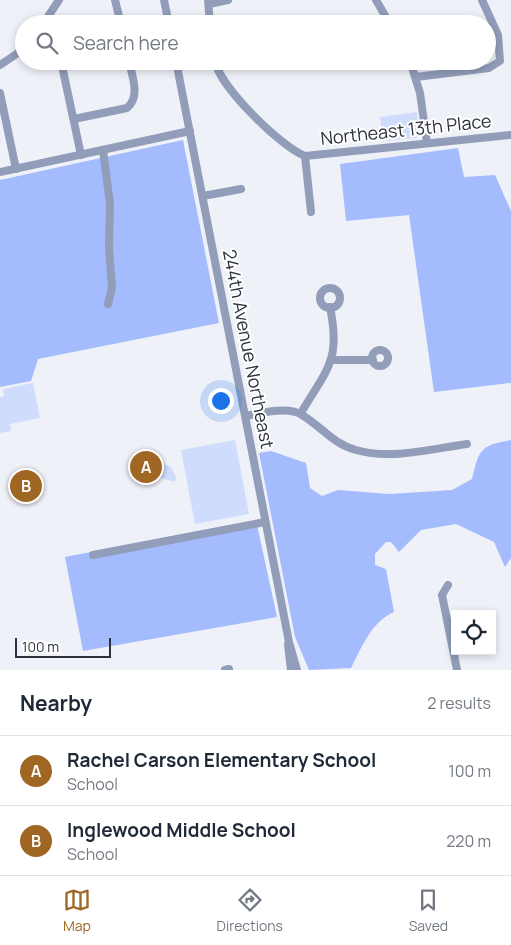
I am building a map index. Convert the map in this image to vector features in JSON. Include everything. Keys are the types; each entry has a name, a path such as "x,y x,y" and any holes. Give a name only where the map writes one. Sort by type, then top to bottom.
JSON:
{"street":[{"path":"49,15 59,0"},
{"path":"116,0 119,15"},
{"path":"164,0 167,15"},
{"path":"209,15 208,2 228,0"},
{"path":"376,0 385,15"},
{"path":"482,0 489,15"},
{"path":"496,31 500,61 496,64"},
{"path":"0,65 15,54"},
{"path":"63,70 81,154"},
{"path":"74,119 127,108 136,96 131,70"},
{"name":"244th Avenue Northeast","path":"178,70 265,522 289,642 297,670"},
{"path":"220,70 229,88 263,124 286,146 305,156 311,212"},
{"path":"413,70 427,143"},
{"path":"416,77 473,70"},
{"path":"0,93 16,169"},
{"path":"0,172 190,131"},
{"name":"Northeast 13th Place","path":"305,156 511,135"},
{"path":"103,150 110,204 109,247 112,288 108,304"},
{"path":"203,196 240,189"},
{"path":"301,413 332,360 335,332 330,307"},
{"path":"332,360 373,360"},
{"path":"246,416 276,411 301,413 333,440 345,447 374,454 393,454 467,444"},
{"path":"93,556 265,522"},
{"path":"448,585 442,595 457,670"},
{"name":"244th Avenue Northeast","path":"289,642 288,654 291,670"}],"shaded area":[{"path":"417,112 419,133 416,138 383,141 380,117"},
{"path":"183,140 219,323 38,359 31,381 0,387 0,180"},
{"path":"458,148 464,177 495,175 511,211 511,383 434,392 409,215 346,221 340,164"},
{"path":"33,383 40,418 10,424 11,431 0,433 0,397 4,396 3,389"},
{"path":"235,440 249,514 195,524 181,450"},
{"path":"511,440 511,558 505,567 494,542 456,524 421,530 399,552 391,542 386,542 375,554 375,565 386,569 394,612 386,616 373,629 351,668 309,670 295,637 259,453 271,451 306,463 310,488 322,496 338,490 389,494 452,490 472,479 482,450 493,444"},
{"path":"158,462 171,467 176,477 175,482 161,478 160,472 154,471 150,465"},
{"path":"256,520 277,617 83,651 65,557"}],"place":[{"name":"Rachel Carson Elementary School","path":"146,467"},
{"name":"Inglewood Middle School","path":"26,486"}]}
